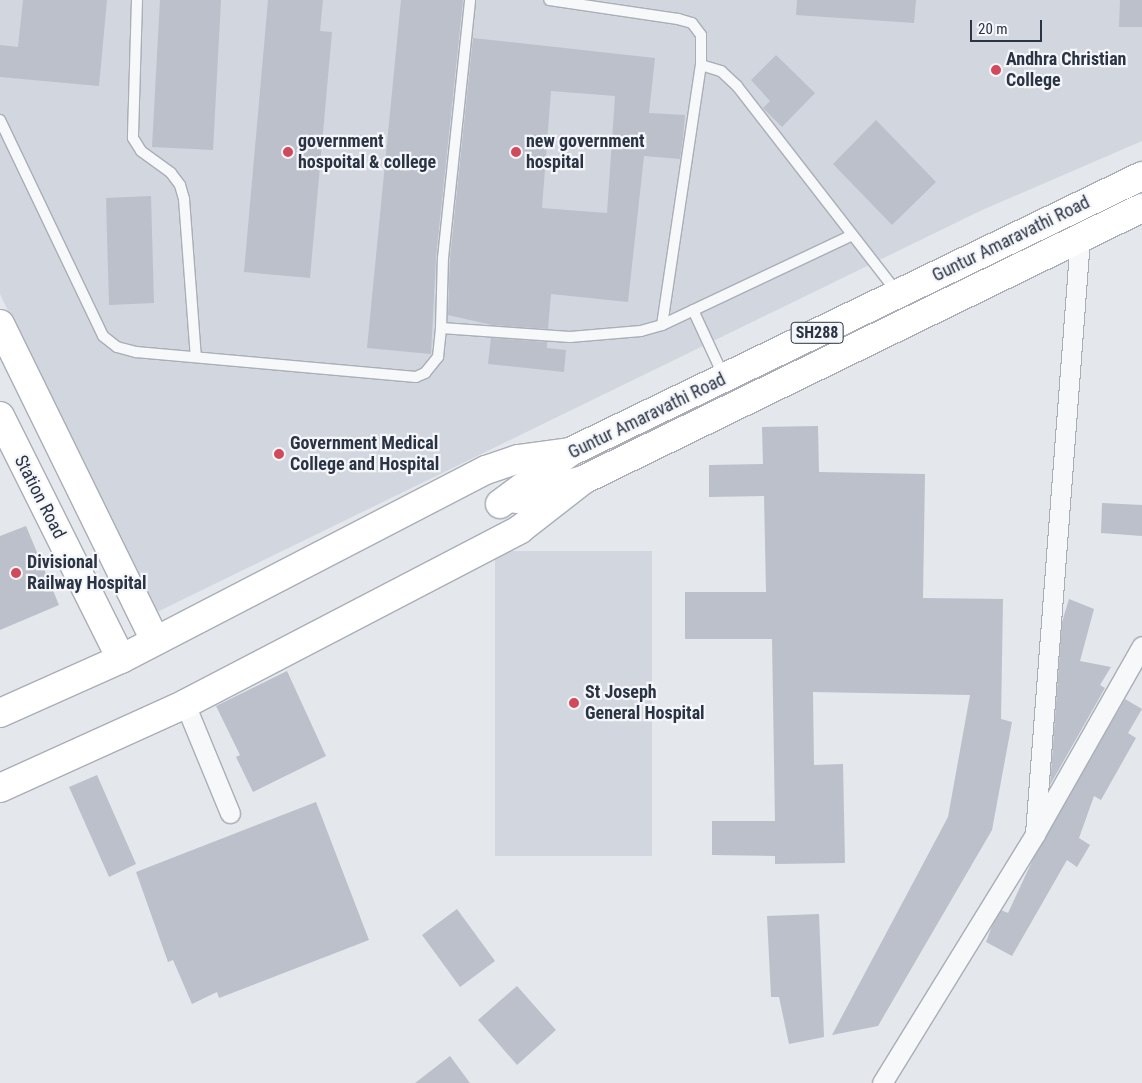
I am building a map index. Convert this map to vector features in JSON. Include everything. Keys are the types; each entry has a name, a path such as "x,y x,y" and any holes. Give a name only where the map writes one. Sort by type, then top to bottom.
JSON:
{"street":[{"name":"Guntur Amaravathi Road","path":"1142,176 570,452 500,504 583,480 1142,208"},
{"path":"1034,834 1080,238"},
{"path":"0,324 155,641"},
{"name":"Station Road","path":"0,416 121,659"},
{"path":"0,713 121,659 486,470 518,459 570,452"},
{"path":"0,788 185,704 519,530 583,480"},
{"path":"882,1083 1034,834 1142,646"},
{"path":"185,704 230,813"}],"lane":[{"path":"136,0 133,138 141,150 171,173 180,185 184,200 196,357"},
{"path":"0,120 103,336 117,347 136,352 416,378 425,373 438,357 441,328 443,258 470,0"},
{"path":"549,0 692,23 701,35 701,65 662,325"},
{"path":"701,65 721,71 737,86 898,293"},
{"path":"441,328 570,337 641,331 662,325 852,235"},
{"path":"693,310 725,378"}],"shaded area":[{"name":"Government Medical College and Hospital","path":"0,0 1142,0 1142,141 980,211 153,614 0,294"},
{"name":"St Joseph General Hospital","path":"495,551 652,551 652,856 495,856"}],"building":[{"path":"23,0 107,0 99,86 0,77 0,45 18,47"},
{"path":"160,0 221,0 213,150 152,147"},
{"name":"government hospoital & college","path":"268,0 323,0 320,31 332,32 310,278 244,272"},
{"path":"401,0 463,0 436,257 431,354 367,348"},
{"path":"797,0 916,0 914,23 796,15"},
{"path":"1120,0 1142,0 1142,27 1119,27"},
{"name":"new government hospital","path":"473,38 655,58 649,113 685,115 683,138 680,159 644,156 628,302 551,294 548,329 492,325 448,315 450,258","holes":["551,91 615,96 607,213 542,208"]},
{"path":"776,55 815,93 782,127 763,108 770,101 751,80"},
{"path":"876,120 936,182 892,225 833,164"},
{"path":"151,196 154,303 109,305 106,198"},
{"path":"491,338 547,342 547,348 566,350 564,372 488,364"},
{"path":"818,426 819,472 925,474 923,598 1003,599 1001,719 1012,722 992,830 878,1026 832,1035 948,817 970,695 813,692 814,765 843,764 845,863 775,864 775,856 712,855 712,821 775,821 772,639 685,639 685,592 766,592 764,496 709,497 709,465 763,464 762,427"},
{"path":"1102,503 1142,505 1142,536 1101,533"},
{"path":"26,526 59,605 0,630 0,536"},
{"path":"1069,599 1094,609 1080,661 1111,667 1100,685 1105,688 1050,785 1062,622"},
{"path":"287,671 326,756 253,792 236,757 240,755 216,706"},
{"path":"1125,699 1142,709 1128,733 1136,738 1101,800 1094,796 1079,838 1090,845 1077,867 1067,860 1012,956 986,942 992,926 1001,910 1008,913 1034,857"},
{"path":"97,775 136,864 109,877 69,787"},
{"path":"316,802 369,940 219,998 217,992 192,1004 173,960 168,962 136,872"},
{"path":"457,909 495,961 460,987 422,935"},
{"path":"819,914 824,1037 789,1044 779,997 771,997 767,916"},
{"path":"517,986 556,1030 517,1065 478,1020"},
{"path":"450,1056 470,1083 415,1083"}],"place":[{"name":"Andhra Christian College","path":"996,70"},
{"name":"government hospoital & college","path":"288,152"},
{"name":"new government hospital","path":"516,152"},
{"name":"Government Medical College and Hospital","path":"279,454"},
{"name":"Divisional Railway Hospital","path":"16,573"},
{"name":"St Joseph General Hospital","path":"574,703"}]}
